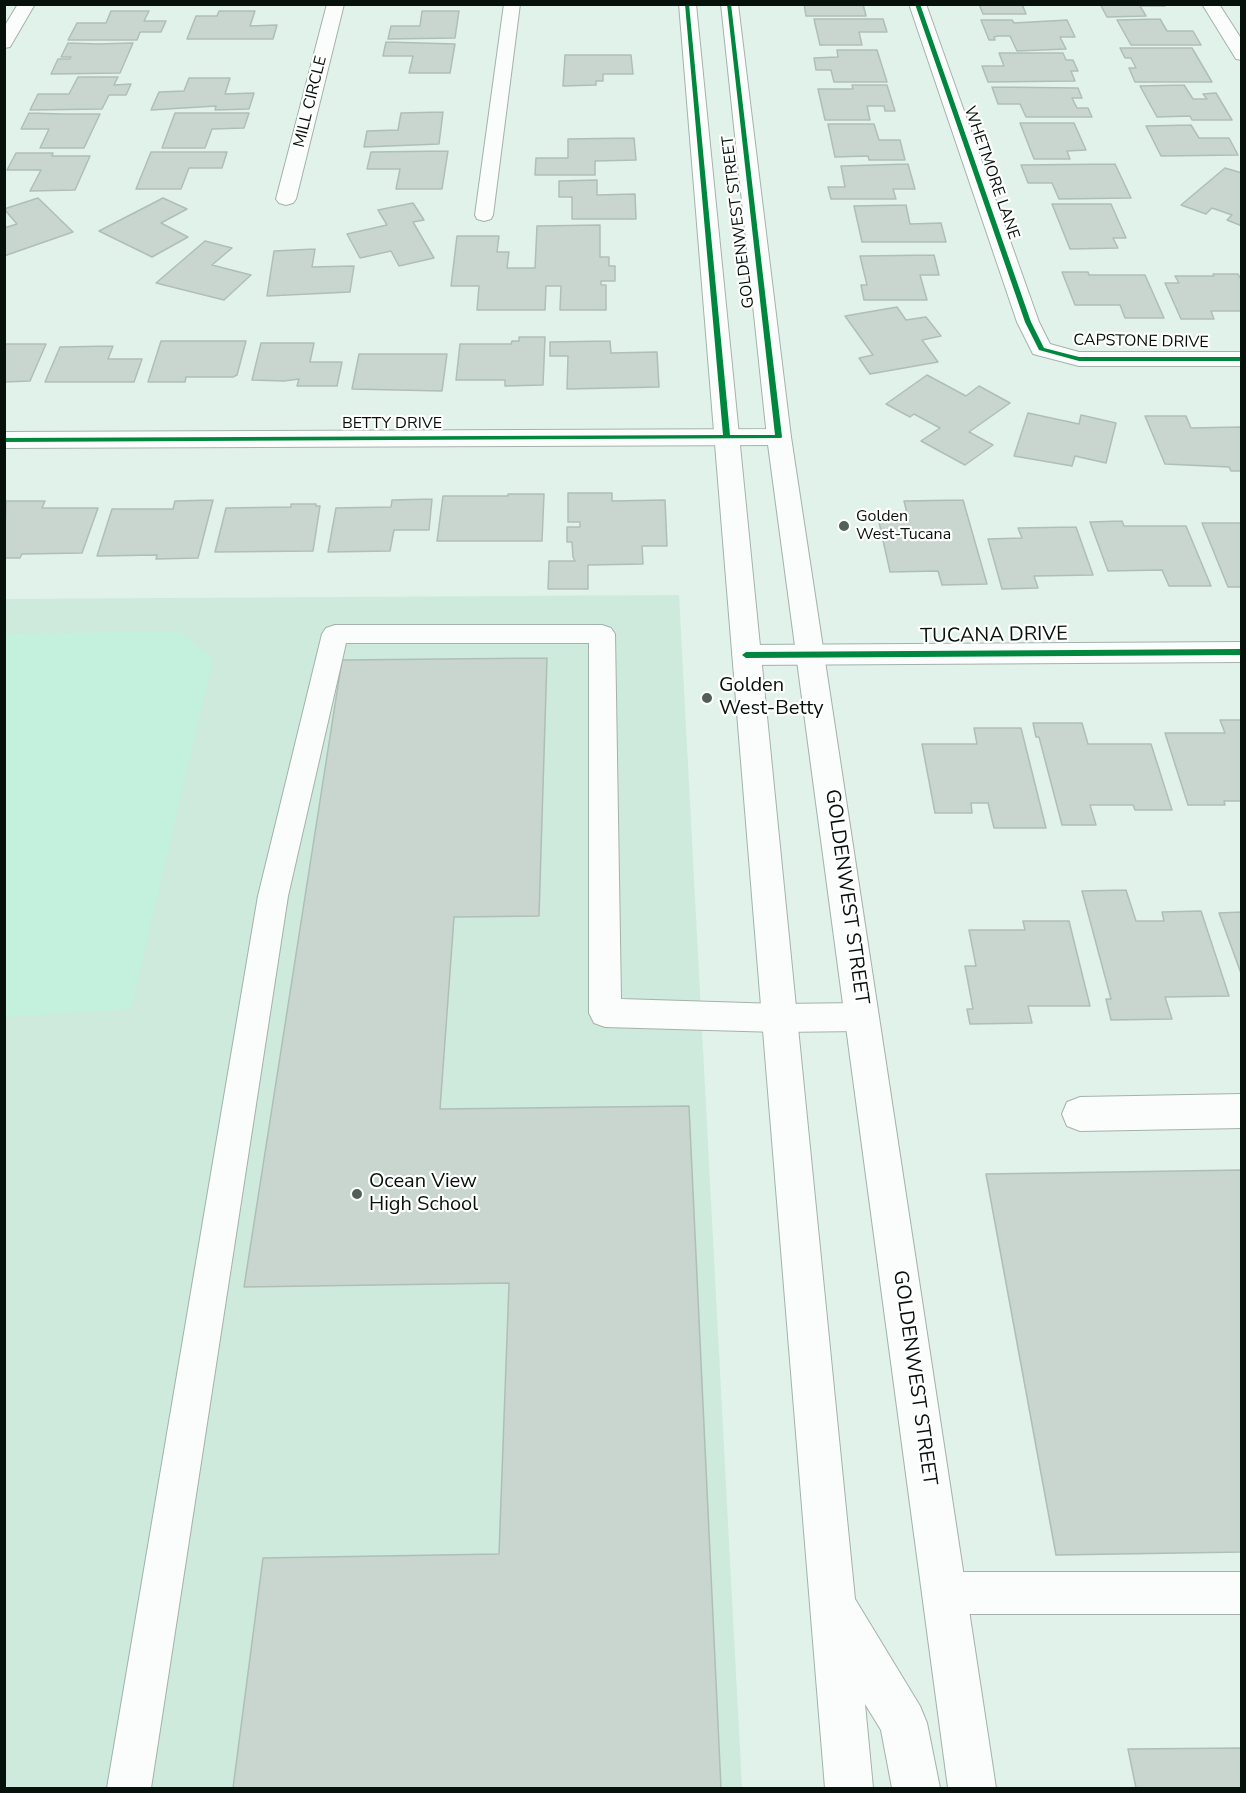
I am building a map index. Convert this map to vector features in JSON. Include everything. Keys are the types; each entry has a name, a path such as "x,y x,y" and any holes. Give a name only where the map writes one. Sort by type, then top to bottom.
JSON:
{"main road":[{"path":"4,44 27,4"},
{"name":"MILL CIRCLE","path":"286,199 336,4"},
{"name":"GOLDENWEST STREET","path":"687,4 849,1788"},
{"name":"GOLDENWEST STREET","path":"729,4 779,437 972,1788"},
{"name":"WHETMORE LANE","path":"917,4 1028,322 1041,349"},
{"path":"1210,4 1242,55"},
{"name":"CAPSTONE DRIVE","path":"1041,349 1079,358 1242,358"},
{"name":"BETTY DRIVE","path":"4,440 779,437"},
{"name":"TUCANA DRIVE","path":"746,655 1242,652"},
{"path":"1080,1114 1242,1111"},
{"path":"832,1604 903,1723 916,1788"}],"lane":[{"path":"484,215 512,4"},
{"path":"129,1788 273,896 334,634 602,634 605,1013 778,1018 863,1017"},
{"path":"944,1593 1242,1593"}],"shaded area":[{"name":"Ocean View High School","path":"679,595 742,1788 5,1788 4,599"},
{"path":"180,631 213,659 131,1009 5,1017 5,634"}],"building":[{"path":"804,4 863,4 866,16 806,16"},
{"path":"979,4 1022,4 1026,14 983,14"},
{"path":"1100,4 1165,4 1165,6 1140,6 1146,16 1107,17"},
{"path":"111,11 149,11 144,21 166,21 161,32 140,32 137,40 68,40 77,23 106,23"},
{"path":"219,11 255,11 250,26 277,25 273,39 187,39 196,16 217,16"},
{"path":"422,11 459,11 455,38 388,39 391,26 420,26"},
{"path":"814,19 883,19 887,32 859,32 862,45 820,45"},
{"path":"1160,19 1167,31 1193,31 1201,45 1131,45 1117,20"},
{"path":"981,20 1012,20 1014,23 1067,20 1075,37 1060,37 1066,49 1017,51 1010,36 998,36 994,37 995,40 989,40"},
{"path":"386,42 455,44 450,73 409,73 413,56 383,56"},
{"path":"68,43 133,43 120,73 51,74 58,59 70,59 71,57 61,57"},
{"path":"1120,48 1192,48 1212,82 1135,82 1129,68 1136,68 1131,58 1125,58"},
{"path":"837,50 877,50 887,82 834,82 831,70 816,70 814,58 838,57"},
{"path":"999,53 1063,53 1066,60 1073,60 1078,71 1071,71 1075,81 988,82 982,66 1004,66"},
{"path":"565,55 631,55 633,74 603,74 603,81 596,81 596,85 563,86"},
{"path":"78,77 118,77 114,85 131,84 126,95 109,95 102,109 30,110 38,94 69,94"},
{"path":"189,78 230,78 225,94 254,93 249,109 215,110 216,106 151,110 159,92 184,91"},
{"path":"852,85 887,85 895,111 885,111 884,106 867,106 870,120 825,120 818,89 853,89"},
{"path":"1184,85 1193,99 1207,99 1203,94 1216,93 1232,120 1192,120 1190,116 1157,117 1140,86"},
{"path":"992,87 1078,88 1082,98 1072,98 1077,108 1088,108 1092,117 1026,117 1020,104 998,104"},
{"path":"443,112 439,144 364,147 367,131 398,130 401,113"},
{"path":"29,113 100,114 84,148 40,148 49,129 21,129"},
{"path":"175,113 249,113 244,128 212,129 205,148 162,148"},
{"path":"1020,123 1074,123 1086,150 1067,151 1070,159 1034,159"},
{"path":"828,124 874,124 879,140 900,140 905,160 869,160 868,156 835,157"},
{"path":"1191,125 1199,138 1229,138 1238,155 1161,156 1146,126"},
{"path":"634,138 636,160 595,161 595,175 535,175 536,158 568,158 568,139"},
{"path":"448,151 442,189 396,189 400,169 367,169 371,152"},
{"path":"151,152 227,152 222,168 189,168 181,189 136,189"},
{"path":"16,153 90,156 75,190 30,191 41,170 7,170"},
{"path":"908,164 915,189 893,189 896,199 831,199 828,187 845,187 841,166"},
{"path":"1115,164 1131,198 1059,199 1052,183 1028,183 1021,165"},
{"path":"1225,168 1242,173 1242,226 1227,220 1232,215 1212,208 1206,214 1181,205"},
{"path":"597,180 597,195 635,194 636,219 572,219 572,197 559,197 559,181"},
{"path":"38,198 73,232 4,256 4,228 17,224 4,209"},
{"path":"163,198 187,209 161,223 188,237 152,257 99,231"},
{"path":"413,203 424,220 413,222 434,258 399,266 391,251 360,258 347,234 387,225 378,210"},
{"path":"1052,204 1111,204 1126,238 1113,238 1118,248 1070,249"},
{"path":"906,205 910,224 941,223 946,242 862,242 854,206"},
{"path":"600,225 600,257 609,257 609,266 615,266 615,281 601,281 601,285 606,285 606,310 560,310 561,286 546,286 545,310 477,310 479,286 451,286 457,236 499,236 497,252 509,252 507,268 535,268 537,226"},
{"path":"205,241 232,248 212,265 251,275 224,300 156,283"},
{"path":"315,249 312,267 354,266 350,292 267,296 274,251"},
{"path":"934,255 939,275 920,275 927,300 864,300 861,285 867,285 860,256"},
{"path":"1062,272 1088,272 1089,275 1145,275 1164,318 1125,318 1120,305 1075,305"},
{"path":"1213,274 1238,274 1242,281 1242,311 1211,311 1214,319 1181,319 1165,283 1179,283 1175,276 1214,276"},
{"path":"897,307 906,320 926,317 941,336 922,340 938,362 870,374 859,358 873,355 845,316"},
{"path":"519,337 545,337 543,385 505,386 505,380 456,380 460,344 511,344 512,341 519,341"},
{"path":"161,341 246,341 237,375 233,377 186,377 185,382 148,382"},
{"path":"610,341 611,353 657,352 659,387 567,389 568,356 550,356 550,342"},
{"path":"261,343 314,343 310,362 342,362 337,386 297,386 299,379 252,380"},
{"path":"4,344 46,344 30,381 4,382"},
{"path":"113,346 108,359 142,359 134,382 45,382 60,347"},
{"path":"359,354 447,354 442,391 352,389"},
{"path":"927,375 966,396 979,386 1010,403 969,432 993,445 965,465 921,441 940,428 914,414 910,417 886,404"},
{"path":"1028,413 1079,424 1081,415 1116,423 1106,463 1075,456 1072,466 1014,456"},
{"path":"1145,416 1186,416 1191,428 1241,427 1242,471 1231,471 1229,467 1165,464"},
{"path":"568,493 612,493 612,501 665,500 667,546 642,546 643,564 588,565 588,589 548,589 549,561 575,561 572,542 567,542 567,527 580,527 580,522 568,522"},
{"path":"508,494 544,494 542,541 437,541 443,496 508,496"},
{"path":"432,499 429,530 394,530 390,551 328,552 336,508 391,507 392,500"},
{"path":"213,500 198,558 156,559 157,555 97,556 112,509 173,509 175,501"},
{"path":"963,500 987,584 942,585 938,571 890,572 879,522 909,521 904,501"},
{"path":"6,501 45,501 42,508 98,508 82,553 22,554 20,558 4,558"},
{"path":"291,504 320,506 313,551 215,552 226,508 291,507"},
{"path":"1122,521 1124,526 1186,526 1211,586 1169,586 1162,570 1108,571 1090,522"},
{"path":"1202,523 1242,523 1242,587 1228,587"},
{"path":"1076,527 1093,575 1034,576 1038,588 1002,589 988,539 1022,538 1018,528"},
{"path":"547,658 539,916 454,917 440,1109 689,1106 721,1788 233,1788 263,1558 499,1554 509,1283 244,1287 342,660"},
{"path":"1220,720 1242,720 1242,801 1224,801 1225,805 1188,805 1165,733 1225,733"},
{"path":"1033,723 1082,723 1088,744 1151,744 1172,810 1135,810 1133,805 1090,805 1096,825 1062,825 1039,737 1036,737"},
{"path":"974,728 1021,728 1046,828 994,828 988,803 971,803 972,813 935,813 922,744 977,744"},
{"path":"1126,890 1136,921 1164,921 1162,912 1201,911 1229,996 1165,997 1172,1019 1111,1020 1106,999 1111,999 1082,891"},
{"path":"1242,912 1242,976 1219,913"},
{"path":"1023,921 1069,921 1090,1006 1028,1006 1032,1023 970,1024 967,1009 973,1009 965,966 976,966 969,930 1025,930"},
{"path":"1242,1170 1242,1552 1056,1555 986,1174"},
{"path":"1242,1748 1242,1788 1136,1788 1128,1749"}],"cycle path":[{"path":"687,4 727,437"},
{"path":"4,440 779,437 729,4"},
{"path":"917,4 1028,322 1041,349 1079,359 1242,359"},
{"path":"746,655 1242,652"}],"place":[{"name":"Golden West-Tucana","path":"844,526"},
{"name":"Golden West-Betty","path":"707,698"},
{"name":"Ocean View High School","path":"357,1194"}]}
